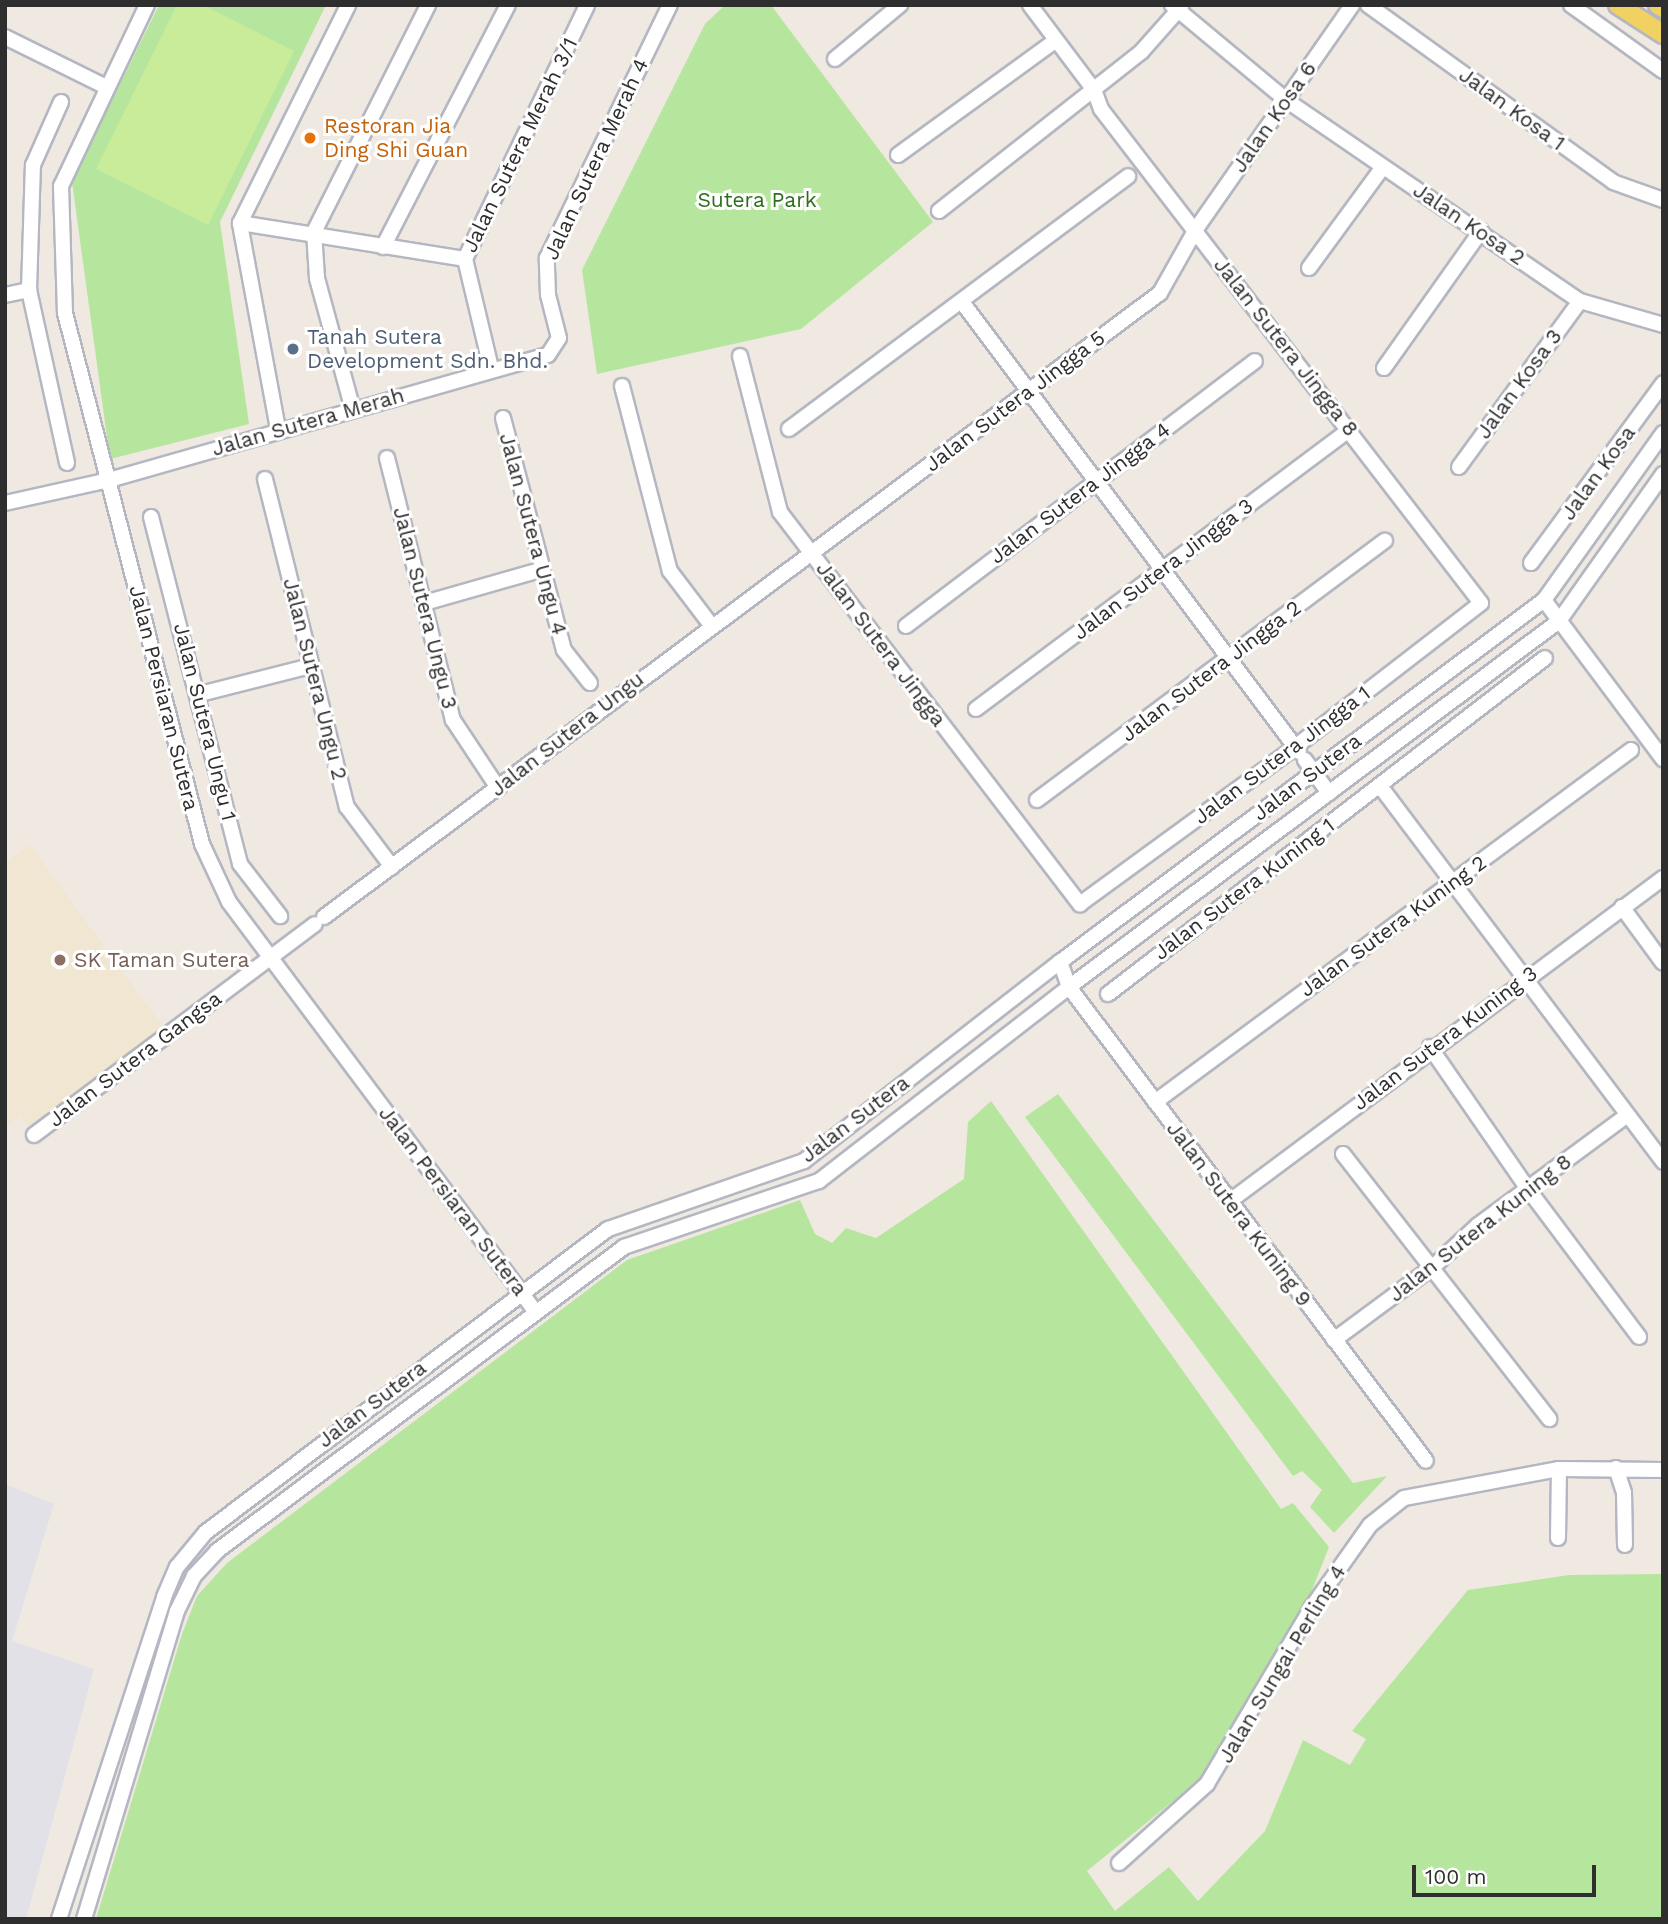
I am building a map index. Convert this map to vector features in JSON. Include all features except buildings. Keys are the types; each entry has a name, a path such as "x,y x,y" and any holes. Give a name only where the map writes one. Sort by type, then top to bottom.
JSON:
{"main road":[{"path":"1618,5 1663,34"}],"street":[{"name":"Jalan Persiaran Sutera","path":"147,5 61,186 59,217 65,313 202,844 229,902 535,1311"},
{"path":"278,429 240,223 348,5"},
{"path":"353,410 317,278 314,232 428,5"},
{"path":"383,247 508,5"},
{"name":"Jalan Sutera Merah 3/1","path":"491,368 465,259 587,5"},
{"name":"Jalan Sutera Merah 4","path":"548,355 559,338 547,285 547,258 670,5"},
{"path":"835,59 900,5"},
{"name":"Jalan Sutera Jingga 8","path":"1030,5 1094,90 1101,109 1350,429 1481,603"},
{"name":"Jalan Kosa 6","path":"1196,229 1352,5"},
{"name":"Jalan Kosa 1","path":"1368,5 1613,182 1663,200"},
{"path":"1571,5 1663,71"},
{"path":"939,211 1142,51 1177,8"},
{"name":"Jalan Kosa 2","path":"1177,8 1286,100 1580,301 1663,325"},
{"path":"5,37 106,87"},
{"path":"898,155 1056,40"},
{"path":"61,103 33,165 29,290 67,463"},
{"path":"1309,268 1383,167"},
{"path":"789,429 1128,176"},
{"path":"240,223 314,232 383,247 465,259"},
{"name":"Jalan Sutera Jingga 5","path":"811,552 1160,293 1196,229"},
{"path":"1384,368 1481,231"},
{"path":"5,295 29,290"},
{"name":"Jalan Kosa 3","path":"1459,467 1580,301"},
{"path":"962,302 1329,793"},
{"name":"Jalan Sutera Merah","path":"5,503 109,480 491,368 548,355"},
{"name":"Jalan Sutera Jingga","path":"740,356 780,512 1080,904"},
{"name":"Jalan Sutera Jingga 4","path":"905,626 1255,361"},
{"name":"Jalan Kosa","path":"1531,563 1663,383"},
{"path":"622,386 670,571 711,625"},
{"name":"Jalan Sutera Ungu 4","path":"503,418 540,570 564,650 590,683"},
{"name":"Jalan Sutera Jingga 3","path":"976,709 1350,429"},
{"name":"Jalan Sutera","path":"59,1919 122,1715 177,1567 206,1532 608,1229 804,1161 1060,962 1544,600 1663,433"},
{"name":"Jalan Sutera Ungu 3","path":"387,458 453,720 498,788"},
{"name":"Jalan Sutera","path":"84,1919 142,1717 177,1611 194,1576 217,1550 624,1247 820,1181 1069,987 1559,621 1663,474"},
{"name":"Jalan Sutera Ungu 2","path":"265,479 347,807 392,867"},
{"name":"Jalan Sutera Ungu 1","path":"151,517 200,694 240,864 280,916"},
{"name":"Jalan Sutera Jingga 2","path":"1037,800 1385,541"},
{"name":"Jalan Sutera Ungu","path":"270,957 811,552"},
{"path":"424,603 540,570"},
{"path":"1544,600 1663,759"},
{"name":"Jalan Sutera Jingga 1","path":"1080,904 1300,753 1481,603"},
{"name":"Jalan Sutera Kuning 1","path":"1108,994 1545,658"},
{"path":"200,694 311,666"},
{"name":"Jalan Sutera Kuning 2","path":"1155,1102 1631,750"},
{"path":"1380,786 1663,1162"},
{"name":"Jalan Sutera Kuning 3","path":"1230,1201 1430,1047 1663,878"},
{"path":"1622,907 1663,963"},
{"name":"Jalan Sutera Gangsa","path":"34,1135 270,957"},
{"name":"Jalan Sutera Kuning 9","path":"1060,962 1069,987 1426,1461"},
{"path":"1430,1047 1528,1189 1639,1337"},
{"name":"Jalan Sutera Kuning 8","path":"1334,1340 1434,1266 1528,1189 1626,1116"},
{"path":"1343,1154 1434,1266 1549,1419"},
{"path":"1616,1468 1624,1493 1625,1545"},
{"path":"1559,1469 1559,1538"},
{"name":"Jalan Sungai Perling 4","path":"1119,1863 1219,1768 1312,1607 1370,1525 1404,1498 1559,1469 1663,1470"}],"shaded area":[{"name":"SK Taman Sutera","path":"30,845 164,1028 30,1128 20,1116 5,1128 5,862"},
{"path":"5,1484 54,1504 12,1641 94,1669 26,1919 5,1919"}],"green space":[{"path":"159,5 326,5 220,222 249,424 110,459 72,182"},
{"path":"177,5 203,5 294,51 208,225 96,169"},
{"name":"Sutera Park","path":"725,5 771,5 933,222 801,329 597,374 582,270 705,24"},
{"path":"1058,1094 1353,1483 1387,1476 1334,1533 1310,1507 1322,1490 1302,1471 1293,1476 1025,1117"},
{"path":"991,1101 1281,1509 1293,1503 1329,1547 1312,1590 1199,1780 1087,1871 1115,1911 1169,1867 1198,1901 1265,1831 1303,1740 1350,1765 1366,1739 1352,1731 1468,1590 1569,1575 1663,1574 1663,1919 96,1919 182,1634 197,1596 227,1563 627,1260 800,1200 815,1234 832,1243 846,1228 876,1238 964,1179 968,1122"}],"place":[{"name":"Restoran Jia Ding Shi Guan","path":"310,138"},
{"name":"Tanah Sutera Development Sdn. Bhd.","path":"293,349"},
{"name":"SK Taman Sutera","path":"60,960"}]}
